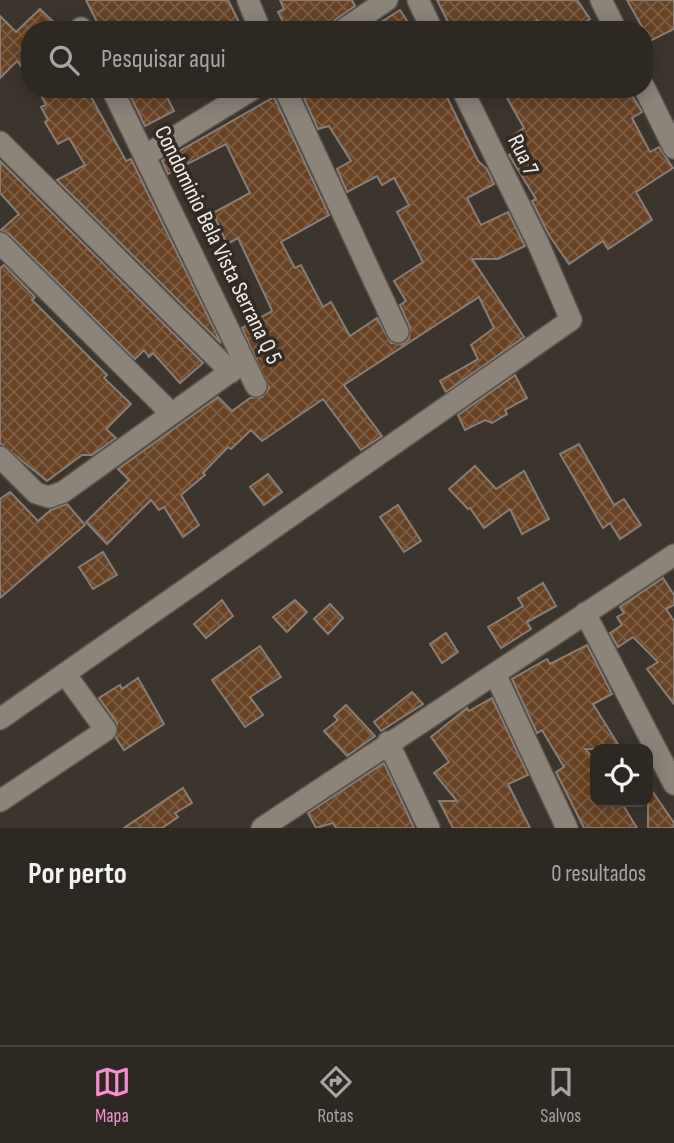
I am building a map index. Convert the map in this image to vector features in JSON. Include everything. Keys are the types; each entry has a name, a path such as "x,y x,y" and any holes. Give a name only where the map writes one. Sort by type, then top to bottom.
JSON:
{"street":[{"path":"248,0 256,21"},
{"path":"356,21 387,0"},
{"path":"418,0 428,21"},
{"path":"601,0 612,21"},
{"name":"Condominio Bela Vista Serrana Q 5","path":"117,98 146,155 238,367"},
{"path":"146,155 238,98"},
{"path":"289,98 398,332"},
{"name":"Rua 7","path":"65,674 571,320 538,243 466,98"},
{"path":"649,98 674,148"},
{"name":"Condominio Bela Vista Serrana Q 5","path":"0,142 256,386"},
{"path":"0,243 170,412"},
{"path":"0,457 8,478 49,497 63,492 170,412 238,367"},
{"path":"262,828 289,820 388,742 674,555"},
{"path":"585,613 674,784"},
{"path":"0,719 65,674 106,730 0,801"},
{"path":"495,674 567,828"},
{"path":"388,742 429,828"}],"building":[{"path":"86,0 228,0 238,21 96,21"},
{"path":"280,0 352,0 355,6 334,21 282,21 278,12 284,9"},
{"path":"437,0 577,0 590,19 587,21 448,21"},
{"path":"627,0 674,0 674,29 653,40 653,21 639,21"},
{"path":"40,9 53,21 27,21"},
{"path":"400,10 407,21 383,21"},
{"path":"0,16 16,32 21,27 21,66 17,61 0,78"},
{"path":"42,98 92,98 126,161 131,159 221,343 57,180 85,165 69,138 58,144 45,122 48,120 41,107 46,105"},
{"path":"131,98 168,98 174,111 145,126"},
{"path":"274,98 329,215 281,242 295,268 301,265 323,307 331,302 350,336 377,318 391,343 403,344 409,339 410,327 400,305 406,301 394,281 423,262 397,212 409,205 394,178 382,185 377,176 347,192 337,169 351,161 329,126 318,129 304,98 447,98 478,161 487,169 494,184 467,198 481,225 508,212 525,246 498,259 472,259 524,337 446,392 440,381 478,359 471,345 494,328 479,297 344,385 382,436 361,450 323,399 262,441 251,430 231,449 228,447 203,473 205,475 181,495 199,525 183,537 164,507 159,510 151,500 107,544 86,522 129,480 118,469 218,397 232,411 250,398 262,397 269,388 242,328 272,311 238,238 227,244 213,213 250,193 226,144 168,174 162,161"},
{"path":"507,98 633,98 642,112 632,118 650,152 659,147 673,168 636,192 652,220 608,249 603,241 569,264 549,235 532,201 536,199 509,155 513,153 506,140 524,128"},
{"path":"0,161 203,363 180,383 153,353 149,357 144,350 135,359 9,234 1,230 19,214 0,193"},
{"path":"4,265 35,297 32,300 107,375 104,378 131,404 106,429 116,438 92,455 82,455 47,481 0,443 0,268"},
{"path":"515,375 527,398 505,410 507,414 492,423 485,420 465,430 458,415"},
{"path":"579,444 614,505 624,499 641,525 620,539 610,523 603,528 560,454"},
{"path":"475,466 496,489 524,471 549,519 522,534 510,509 484,528 470,508 449,489"},
{"path":"268,474 282,492 264,505 250,487"},
{"path":"10,492 38,521 51,510 67,504 85,525 0,598 0,499"},
{"path":"398,505 421,541 404,552 380,517"},
{"path":"103,552 117,575 93,589 79,567"},
{"path":"663,578 674,595 674,605 666,609 674,621 674,704 647,669 658,662 633,637 618,647 610,633 622,625 617,617 624,613 620,607"},
{"path":"543,583 556,606 527,622 531,629 501,648 488,627 523,606 518,598"},
{"path":"222,600 233,616 206,638 194,624"},
{"path":"295,600 307,612 287,632 273,617"},
{"path":"330,604 343,618 328,634 314,619"},
{"path":"446,633 458,652 442,663 430,644"},
{"path":"587,645 612,694 593,704 618,744 590,744 590,749 585,749 590,754 590,807 624,807 637,828 584,828 556,772 564,767 542,730 537,733 512,679 547,659 550,664"},
{"path":"260,646 281,677 250,697 263,715 245,727 212,680"},
{"path":"138,678 164,724 124,750 116,738 117,723 99,698 120,685 122,689"},
{"path":"412,692 423,704 381,731 374,722"},
{"path":"492,698 528,775 508,784 530,828 453,828 439,801 457,801 434,773 449,762 431,737 467,708 469,711"},
{"path":"346,705 375,736 347,756 324,731 338,720 334,716"},
{"path":"384,763 414,828 336,828 333,823 316,828 308,813"},
{"path":"183,788 192,803 175,813 178,817 162,828 124,828"},
{"path":"653,792 674,823 674,828 648,828 648,807 653,807"}]}
